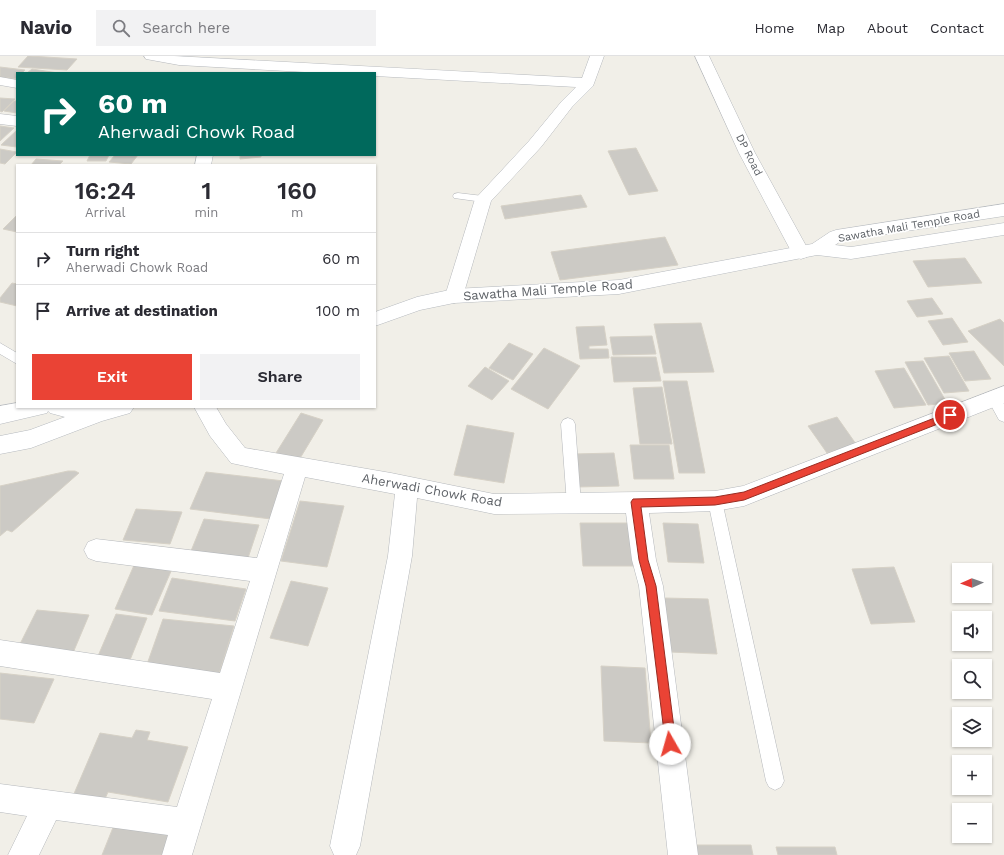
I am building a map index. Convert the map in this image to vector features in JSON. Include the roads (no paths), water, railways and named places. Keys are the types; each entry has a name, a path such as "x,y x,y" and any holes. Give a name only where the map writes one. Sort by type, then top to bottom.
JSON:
{"street":[{"path":"151,56 189,67 306,72"},
{"path":"454,296 483,199 535,144 567,104 588,84 597,56"},
{"name":"DP Road","path":"702,56 747,153 809,251"},
{"path":"376,75 588,84"},
{"path":"0,81 16,84"},
{"path":"0,119 16,121"},
{"name":"Sawatha Mali Temple Road","path":"809,251 836,236 1004,210"},
{"name":"Sawatha Mali Temple Road","path":"376,319 417,304 454,296 619,288 809,251 851,254 1004,229"},
{"name":"Aherwadi Chowk Road","path":"206,408 218,430 239,456 297,468 391,483 494,504 574,504 715,501 744,496 1001,403"},
{"path":"0,415 35,408"},
{"path":"64,408 99,413"},
{"path":"0,445 31,439 99,413 119,408"},
{"path":"177,855 297,468"},
{"path":"345,846 400,556 407,487"},
{"path":"636,502 644,560 651,586 683,855"},
{"path":"96,550 265,570"},
{"path":"0,653 229,688"},
{"path":"0,798 187,823"},
{"path":"23,855 49,804"}],"lane":[{"path":"458,196 483,199"},
{"path":"0,348 16,358"},
{"path":"568,424 574,504"},
{"path":"715,501 775,781"}]}
